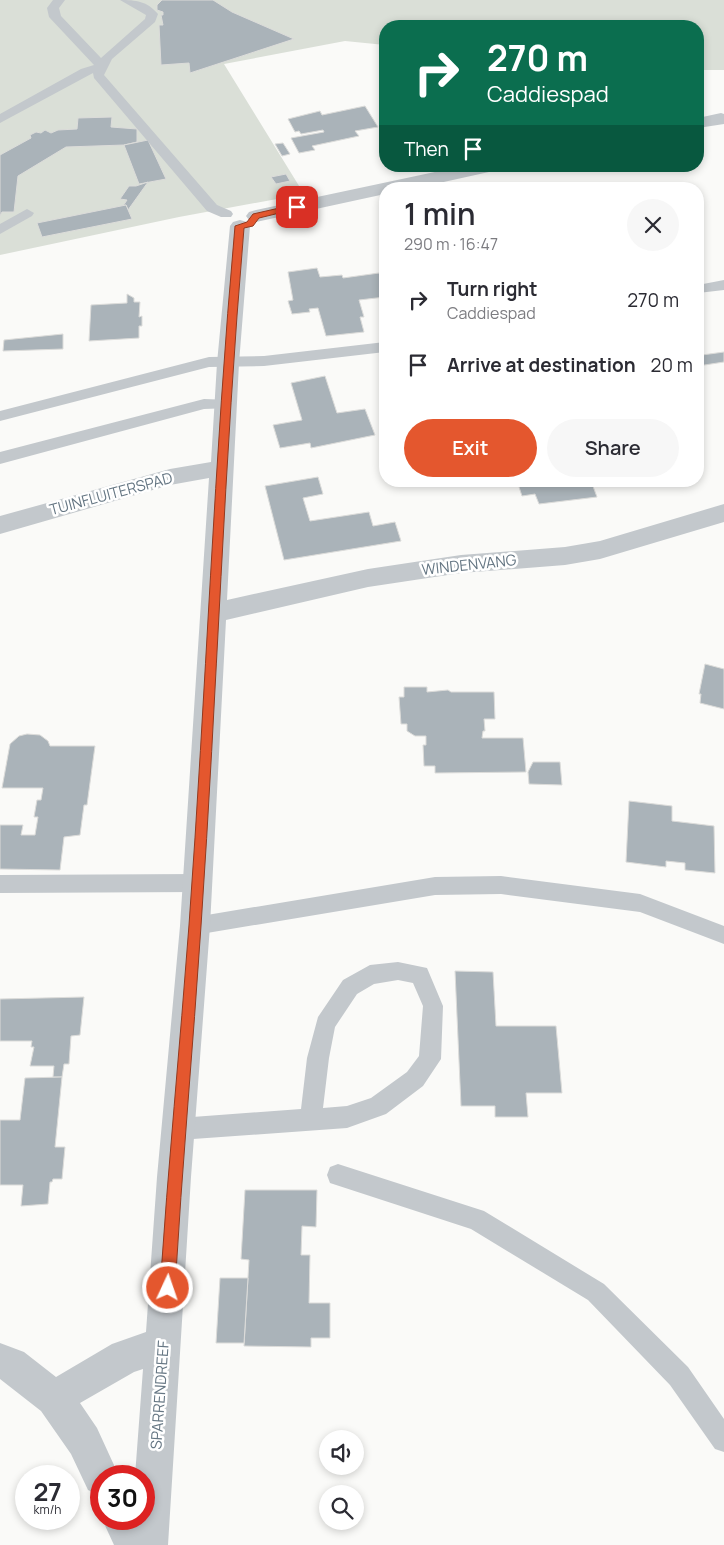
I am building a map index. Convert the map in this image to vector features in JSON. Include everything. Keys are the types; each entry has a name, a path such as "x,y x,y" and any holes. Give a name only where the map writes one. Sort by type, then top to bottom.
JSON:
{"street":[{"path":"704,122 721,118"},
{"path":"415,182 463,172"},
{"path":"240,219 379,190"},
{"name":"SPARRENDREEF","path":"149,1545 198,883 212,613 228,362 240,219"},
{"name":"TUINFLUITERSPAD","path":"0,525 170,477 222,468"},
{"name":"WINDENVANG","path":"212,613 368,578 461,564 565,556 600,550 724,513"},
{"path":"54,1398 126,1357 164,1344"},
{"path":"0,1362 11,1365 54,1398 84,1441 95,1465"},
{"path":"126,1530 134,1545"}],"lane":[{"path":"59,0 54,8 55,17 102,66"},
{"path":"126,0 140,5 152,14 151,20 107,57 98,75 212,208 240,219"},
{"path":"0,119 86,72 102,66"},
{"path":"0,230 27,214"},
{"path":"704,288 724,285"},
{"path":"0,416 209,362 264,361 379,348"},
{"path":"0,458 204,404 226,404"},
{"path":"0,884 198,883"},
{"path":"195,926 435,886 501,885 640,903 724,935"},
{"path":"179,1129 311,1121 347,1117 378,1106 415,1079 430,1059 433,1006 420,975 398,971 370,975 350,987 325,1024 318,1058 311,1121"},
{"path":"338,1175 476,1219 596,1292 679,1376 724,1440"}],"shaded area":[{"path":"0,0 724,0 724,70 704,70 704,20 379,20 379,44 345,41 224,64 304,194 179,217 0,255"}],"building":[{"path":"162,0 213,0 232,12 294,39 190,73 189,63 161,65 159,25 163,25 161,15 163,15 163,12 157,10 157,5"},
{"path":"365,106 378,127 355,131 359,136 312,146 315,150 299,153 291,138 324,132 323,130 301,134 299,131 295,132 288,119 320,111 322,115"},
{"path":"112,117 111,127 137,129 137,142 124,145 66,147 18,176 14,212 2,212 0,216 0,155 31,138 30,135 36,132 41,133 45,130 51,133 58,130 77,129 78,118"},
{"path":"148,140 166,179 139,184 124,145"},
{"path":"283,143 290,154 282,156 275,144"},
{"path":"286,174 290,181 276,184 271,177"},
{"path":"148,182 128,210 126,205 123,206 127,200 120,199 129,186"},
{"path":"126,205 132,219 42,237 37,223"},
{"path":"317,268 320,277 342,275 343,278 379,273 379,298 359,300 364,317 360,317 364,332 326,336 318,308 309,309 310,312 292,314 288,301 293,300 288,272"},
{"path":"127,294 134,298 134,302 140,302 139,317 142,316 142,326 139,326 139,338 89,341 91,305 127,303"},
{"path":"63,334 63,349 3,351 4,340"},
{"path":"724,352 724,362 704,365 704,355"},
{"path":"325,376 337,413 365,409 375,435 311,448 310,443 280,448 273,425 302,420 291,383"},
{"path":"318,477 323,494 303,498 310,521 369,512 373,526 395,522 401,541 284,560 265,486"},
{"path":"519,487 593,487 597,497 539,504 535,494 522,496"},
{"path":"705,664 724,669 724,709 700,703 701,694 699,694"},
{"path":"404,687 427,687 427,692 448,690 451,692 494,692 495,719 484,719 485,731 483,731 482,738 523,738 526,772 435,773 435,766 424,766 423,745 426,745 426,736 415,736 407,731 407,724 401,724 399,697 404,697"},
{"path":"27,734 40,735 48,741 50,746 95,746 87,805 84,805 80,835 64,837 60,870 0,869 0,825 23,825 21,835 35,835 38,817 34,817 37,800 41,800 43,788 2,788 10,744 19,736"},
{"path":"533,762 560,762 562,785 529,784 528,772"},
{"path":"629,801 672,806 672,821 714,826 715,873 685,870 685,863 666,861 666,867 626,862"},
{"path":"455,971 493,972 496,1026 556,1026 562,1093 526,1093 528,1117 495,1117 495,1106 461,1106"},
{"path":"84,997 80,1035 71,1036 69,1064 64,1064 62,1077 53,1077 54,1066 30,1066 34,1047 31,1047 32,1041 0,1041 0,999"},
{"path":"62,1077 55,1147 65,1147 62,1179 53,1179 50,1182 48,1204 21,1206 23,1185 0,1185 0,1120 20,1120 25,1078"},
{"path":"245,1190 317,1190 316,1227 302,1226 301,1255 310,1255 309,1303 330,1303 330,1338 311,1338 311,1347 244,1346 249,1260 241,1259"},
{"path":"220,1278 248,1278 244,1343 216,1343"}],"route":[{"path":"168,1288 174,1176 195,926 228,362 240,226 250,224 256,216 297,207"}]}
